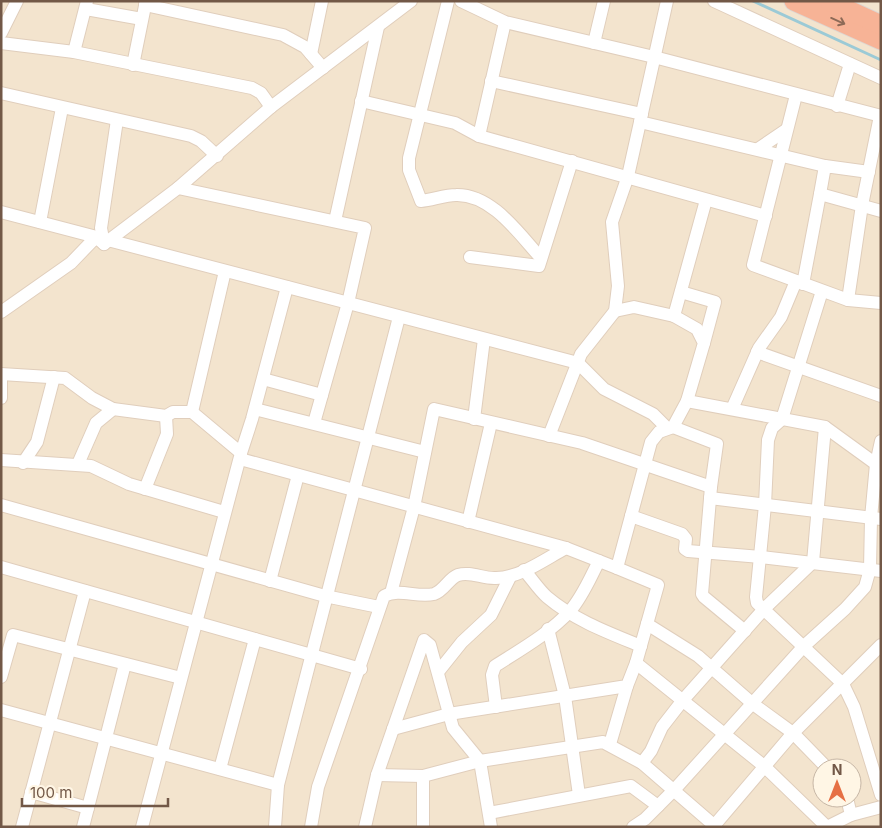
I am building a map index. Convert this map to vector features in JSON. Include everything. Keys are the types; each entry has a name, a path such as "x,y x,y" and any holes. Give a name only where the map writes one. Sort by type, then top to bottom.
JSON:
{"highway":[{"path":"794,1 881,40"},
{"path":"829,1 881,25"}],"street":[{"path":"1,33 5,14 17,1"},
{"path":"311,54 322,1"},
{"path":"388,1 398,11"},
{"path":"1,312 178,188 271,107 411,1"},
{"path":"448,1 409,158 409,170 421,201 455,195 470,197 487,204 507,221 541,258"},
{"path":"461,1 505,22 654,57 880,116 862,205 848,300"},
{"path":"594,42 604,1"},
{"path":"549,436 582,354 614,311 618,286 612,222 628,176 667,1"},
{"path":"714,1 881,78"},
{"path":"133,65 146,3 283,35 297,41 323,68"},
{"path":"74,52 87,5 142,19"},
{"path":"479,136 505,22"},
{"path":"335,221 378,27"},
{"path":"1,43 74,52 252,88 261,93 271,107"},
{"path":"837,106 850,64"},
{"path":"491,81 825,166 869,172"},
{"path":"1,92 62,108 191,136 200,141 217,156"},
{"path":"796,95 753,266 848,300 881,303"},
{"path":"361,102 455,122 479,136 766,216"},
{"path":"40,222 62,108"},
{"path":"103,240 101,228 117,120"},
{"path":"758,149 786,130"},
{"path":"470,257 539,266 572,161"},
{"path":"732,409 757,352 781,317 799,283 825,166"},
{"path":"178,188 364,228 348,303 314,423"},
{"path":"820,194 881,211"},
{"path":"674,316 706,200"},
{"path":"1,212 578,363 604,389 653,414 670,428 717,444 702,588 704,598 745,631"},
{"path":"192,412 225,271"},
{"path":"142,827 224,512 255,409 287,287"},
{"path":"822,291 782,419 772,428 768,440 765,505 756,597 757,603 843,684 854,707 881,795"},
{"path":"617,568 651,442 659,432 670,428 687,401 714,302 681,292"},
{"path":"614,311 634,307 674,316 697,329 704,343"},
{"path":"275,827 278,785 325,596 399,317"},
{"path":"474,419 484,339"},
{"path":"757,352 881,396"},
{"path":"1,374 65,378 92,398 113,408 166,416 173,412 192,412 240,456 298,475 566,548 658,585 610,744"},
{"path":"23,463 38,442 54,377"},
{"path":"263,379 322,395"},
{"path":"1,380 1,398"},
{"path":"687,401 825,428 878,464"},
{"path":"78,464 96,423 113,408"},
{"path":"255,409 424,452"},
{"path":"391,593 414,507 434,409 582,442 645,464 711,492 765,505 876,519"},
{"path":"145,489 166,434 166,416"},
{"path":"468,522 492,423"},
{"path":"642,763 651,751 662,728 683,700 764,609 813,562 816,511 825,428"},
{"path":"633,827 676,790 804,646 866,587 875,570 878,464 881,441"},
{"path":"1,460 23,463 91,466 122,482 224,512"},
{"path":"270,581 298,475"},
{"path":"1,505 210,565 325,596 379,608"},
{"path":"631,516 682,534 686,539 685,549 688,552 813,562 875,570"},
{"path":"311,827 318,786 361,668 384,596 391,593 434,594 447,586 456,576 462,574 494,578 510,577 566,548"},
{"path":"496,707 492,674 495,666 569,612 581,596 599,561"},
{"path":"1,567 361,668"},
{"path":"524,570 546,597 569,612 600,630 641,646"},
{"path":"438,672 462,642 491,615 510,577"},
{"path":"22,827 85,591"},
{"path":"647,624 698,656 753,704 792,733 817,758"},
{"path":"548,629 565,696 579,795"},
{"path":"1,677 13,635 181,678"},
{"path":"220,769 255,639"},
{"path":"365,827 377,775 424,640 430,645 453,728 480,761 491,827"},
{"path":"377,775 424,776 480,761 571,745 603,742 610,744 642,763 676,790 714,826 792,733 881,646"},
{"path":"636,662 764,766 827,827 851,815 881,807"},
{"path":"83,827 125,664"},
{"path":"393,729 449,714 627,686"},
{"path":"1,710 278,785"},
{"path":"423,827 424,776"},
{"path":"488,813 631,786 658,806"},
{"path":"31,792 88,808"},
{"path":"849,808 851,815"}],"shaded area":[{"path":"1,1 881,1 881,827 1,827"}],"waterway":[{"path":"753,1 881,60"}]}
